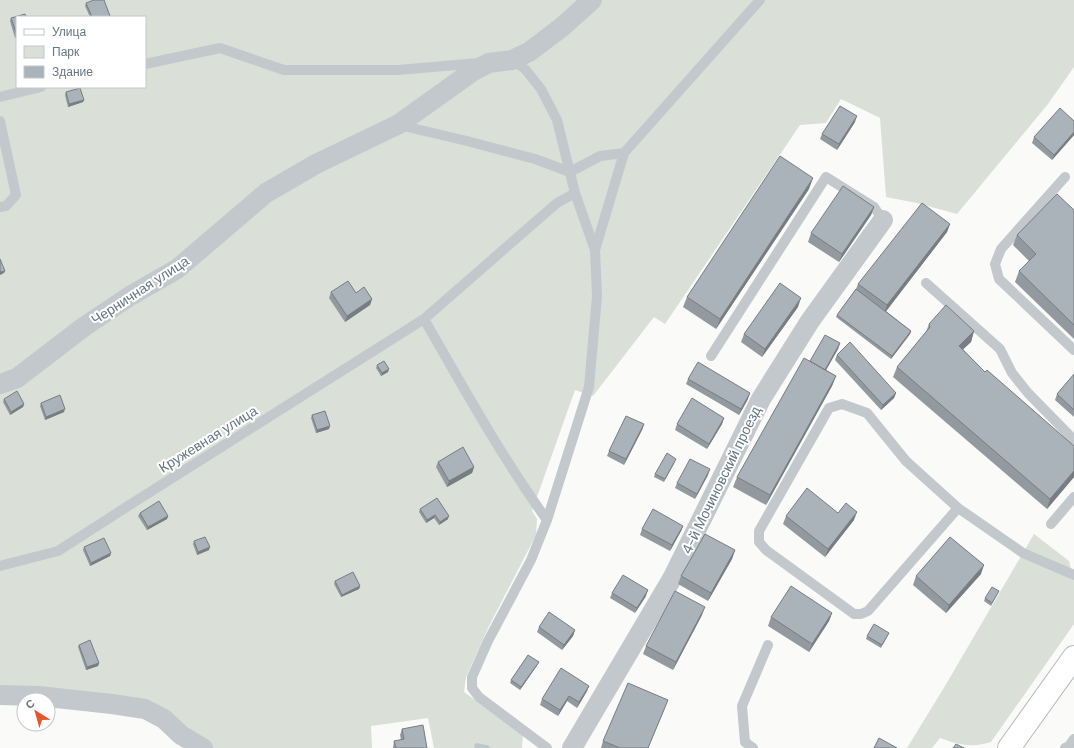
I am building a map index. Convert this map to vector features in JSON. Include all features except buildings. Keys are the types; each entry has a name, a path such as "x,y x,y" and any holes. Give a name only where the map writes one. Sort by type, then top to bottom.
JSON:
{"main road":[{"path":"1009,748 1074,657"}],"street":[{"path":"489,63 512,60 529,52 562,27 592,0"},
{"name":"Черничная улица","path":"0,384 17,378 85,326 130,296 177,270 266,193 316,164 399,124 473,71 489,63"},
{"name":"4-й Мочиновский проезд","path":"572,748 673,577 761,400 810,321 883,220"},
{"path":"0,695 38,696 145,709 164,719 181,735 203,748"}],"lane":[{"path":"547,748 480,697 472,688 472,677 488,641 531,560 547,520 589,387 596,296 595,250 624,153 760,0"},
{"path":"146,64 220,48 284,70 398,70 489,63"},
{"path":"512,60 525,70 541,89 557,120 575,193 595,250"},
{"path":"0,97 37,88"},
{"path":"0,122 16,195 6,206 0,208"},
{"path":"399,124 528,157 570,172 600,156 624,153"},
{"path":"711,356 826,177 874,207 883,220"},
{"path":"1065,177 1001,249 995,264 999,279 1074,350"},
{"name":"Кружевная улица","path":"0,566 58,552 128,506 424,319 557,203 575,193"},
{"path":"926,283 1000,349 1012,373 1028,393 1074,440"},
{"path":"424,319 496,444 547,520"},
{"path":"958,508 868,611 861,614 854,614 766,550 759,542 759,531 829,408 842,404 867,413 906,460 958,508 1023,553 1074,575"},
{"path":"1051,524 1074,497"},
{"path":"753,748 745,742 742,706 768,646"},
{"path":"1065,748 1069,746 1074,739"}],"green space":[{"path":"0,0 1074,0 1074,67 1048,104 957,214 917,203 886,197 880,118 841,99 826,123 800,125 665,324 654,317 593,396 575,390 532,511 537,519 536,535 489,626 466,677 464,692 523,734 522,748 434,748 428,718 371,726 372,748 211,748 168,715 56,699 56,692 16,692 16,693 0,691"},
{"path":"1034,534 1069,561 1074,581 1074,624 991,742 977,745 965,745 940,738 932,748 907,748 945,686"}],"waterway":[{"path":"477,746 487,748"}]}
